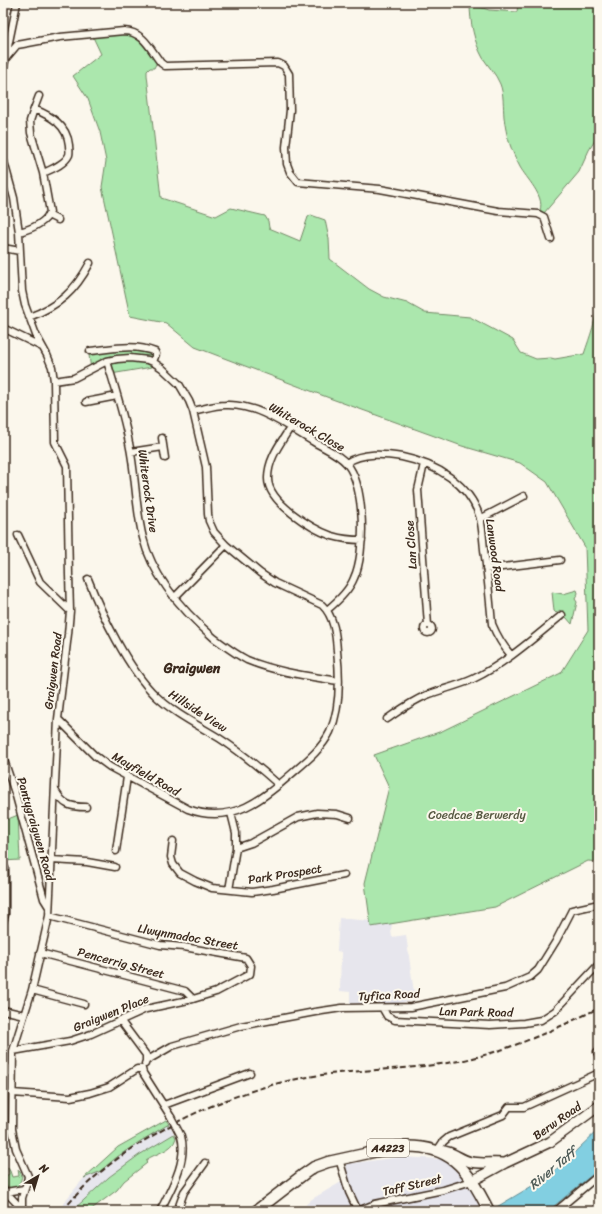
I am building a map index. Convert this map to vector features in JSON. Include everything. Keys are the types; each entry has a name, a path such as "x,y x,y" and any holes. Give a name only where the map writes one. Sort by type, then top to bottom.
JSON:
{"main road":[{"name":"Berw Road","path":"472,1181 505,1163 550,1142 599,1106"},
{"name":"A4223","path":"256,1211 314,1167 339,1160 406,1146 438,1151 456,1161 483,1197 489,1211"},
{"name":"Berw Road","path":"438,1151 448,1151 464,1160 471,1162 505,1163"}],"street":[{"path":"3,71 17,3"},
{"path":"10,40 14,45 17,45 60,37 133,31 139,35 165,66 278,63 284,66 289,74 290,110 286,147 286,164 298,182 380,189 498,211 541,215 544,217 551,239"},
{"path":"6,58 17,45"},
{"path":"19,232 29,230 36,226 48,215 50,206 43,173 30,133 30,121 39,96"},
{"path":"34,109 56,120 63,128 69,141 69,155 66,159 61,164 43,173"},
{"name":"Graigwen Road","path":"3,158 5,173 14,198 19,232 22,291 29,317 36,335 52,367 54,381 55,442 67,466 70,611 58,720 49,916 32,990 13,1051 12,1129 16,1149 28,1176 21,1203 23,1210"},
{"path":"48,215 58,220"},
{"path":"3,248 20,251"},
{"path":"29,317 52,308 61,301 77,284 90,263"},
{"path":"3,328 42,347"},
{"path":"90,351 120,348 142,348 155,352 156,354 153,362"},
{"path":"54,381 74,378 107,361 130,358 153,362 162,368 179,384 190,401 206,467 209,521 214,532 226,545 260,573 275,583 322,605 327,610"},
{"name":"Whiterock Drive","path":"107,361 131,452 143,539 147,552 174,598 204,629 232,652 246,659 278,670 338,681"},
{"path":"86,402 117,396"},
{"name":"Whiterock Close","path":"193,411 227,405 239,406 265,414 331,452 346,463 352,471 358,492 362,540 358,568 354,580 347,591 327,610"},
{"path":"290,428 271,462 268,480 269,488 273,495 283,506 319,530 344,539 362,540"},
{"path":"162,438 164,458"},
{"path":"131,452 163,447"},
{"name":"Lanwood Road","path":"346,463 358,457 379,454 407,458 437,468 459,485 473,503 480,519 492,624 500,640 511,655"},
{"name":"Lan Close","path":"424,464 418,490 428,625"},
{"path":"480,519 524,496"},
{"path":"18,535 40,582 70,611"},
{"path":"174,598 226,545"},
{"path":"486,569 560,560"},
{"name":"Hillside View","path":"88,579 113,632 129,660 147,686 156,696 171,708 246,756 278,785"},
{"name":"Mayfield Road","path":"58,720 95,756 127,777 188,810 214,815 238,811 255,802 278,785 316,752 330,732 337,710 339,666 331,618 327,610"},
{"path":"387,719 426,695 472,680 511,655 562,615"},
{"name":"Pantygraigwen Road","path":"3,757 16,796 44,899 49,907"},
{"path":"116,851 127,777"},
{"path":"55,790 63,802 68,805 74,807 86,807"},
{"name":"Park Prospect","path":"229,890 236,848 236,834 231,813"},
{"path":"236,848 252,843 298,817 317,813 336,814 350,818"},
{"name":"Park Prospect","path":"173,841 171,857 173,864 180,873 212,888 252,892 273,890 344,875"},
{"path":"51,860 86,862 115,867"},
{"path":"3,922 5,916 5,868"},
{"name":"Tyfica Road","path":"146,1061 172,1046 194,1038 241,1026 342,1008 383,1009 411,1007 505,988 530,977 538,970 556,941 572,910 599,904"},
{"name":"Llwynmadoc Street","path":"49,916 160,945 184,947 246,958 252,966 250,974 216,992 193,999"},
{"name":"Pencerrig Street","path":"40,953 185,991 193,999"},
{"name":"Lan Park Road","path":"383,1009 387,1016 394,1020 490,1025 524,1023 541,1020 555,1011 599,964"},
{"path":"32,990 84,1004"},
{"name":"Graigwen Place","path":"13,1051 70,1041 92,1034 146,1009 193,999"},
{"path":"3,1010 24,1015"},
{"path":"120,1020 146,1055 146,1061 142,1069 143,1073 164,1105 181,1136 183,1149 181,1161 174,1182 160,1211"},
{"path":"12,1093 70,1097 109,1087 137,1069 142,1069"},
{"path":"438,1151 443,1142 449,1137 503,1115 509,1107 524,1107 599,1072"},
{"path":"164,1105 250,1073"},
{"path":"339,1160 349,1192 358,1211"},
{"path":"174,1211 179,1206 184,1192 205,1163"},
{"path":"556,1211 599,1175"},
{"name":"Taff Street","path":"358,1211 375,1204 443,1190 472,1181"},
{"path":"5,1190 24,1189"},
{"path":"5,1190 23,1210"}],"shaded area":[{"path":"339,918 392,923 392,937 406,935 415,1000 391,1004 350,1003 350,992 340,991 341,952 337,951"},
{"path":"169,1124 174,1134 139,1155 109,1177 72,1211 60,1211 64,1202 84,1178 99,1172 117,1157"},
{"path":"400,1157 441,1159 451,1165 462,1175 484,1211 299,1211 312,1199 348,1178 346,1164"}],"green space":[{"path":"518,3 599,3 599,134 589,150 579,172 544,213 540,210 540,199 534,187 520,167 512,149 505,124 503,96 500,84 480,52 473,32 471,18 470,4 489,10 517,12"},
{"name":"Coedcae Berwerdy","path":"124,33 135,36 144,43 157,62 154,68 150,68 147,71 147,75 161,198 216,216 231,208 265,216 268,221 269,228 300,241 308,217 311,215 325,220 329,239 330,259 369,289 384,297 407,303 425,313 470,317 513,340 521,353 536,359 555,359 584,354 591,334 597,308 597,301 599,300 599,862 588,861 495,907 371,927 365,883 389,787 374,755 442,731 561,673 588,630 585,547 547,482 520,463 462,446 332,399 195,347 166,323 130,316 102,187 106,161 100,132 88,99 73,76 101,54 93,37"},
{"path":"121,348 155,352 152,367 111,374 107,361 91,370 89,355 90,351"},
{"path":"577,590 578,593 575,599 577,602 572,624 560,610 556,613 554,611 552,592 563,594"},
{"path":"18,815 20,860 3,861 3,821"},
{"path":"166,1120 169,1124 117,1157 99,1172 84,1178 118,1147"},
{"path":"174,1134 176,1138 168,1149 146,1160 147,1163 124,1181 117,1190 89,1211 72,1211 109,1177 139,1155"},
{"path":"8,1168 12,1177 19,1176 18,1169 22,1175 18,1186 13,1188 3,1183 3,1178 9,1174"}],"water":[{"path":"599,1129 599,1169 548,1211 490,1211 542,1180 559,1167"}],"railway":[{"path":"63,1211 85,1187 111,1164 141,1143 208,1107 276,1084 308,1077 432,1065 489,1054 553,1030 599,1008"}],"district":[{"name":"Graigwen","path":"192,668"}],"water label":[{"name":"River Taff","path":"552,1168"}]}
